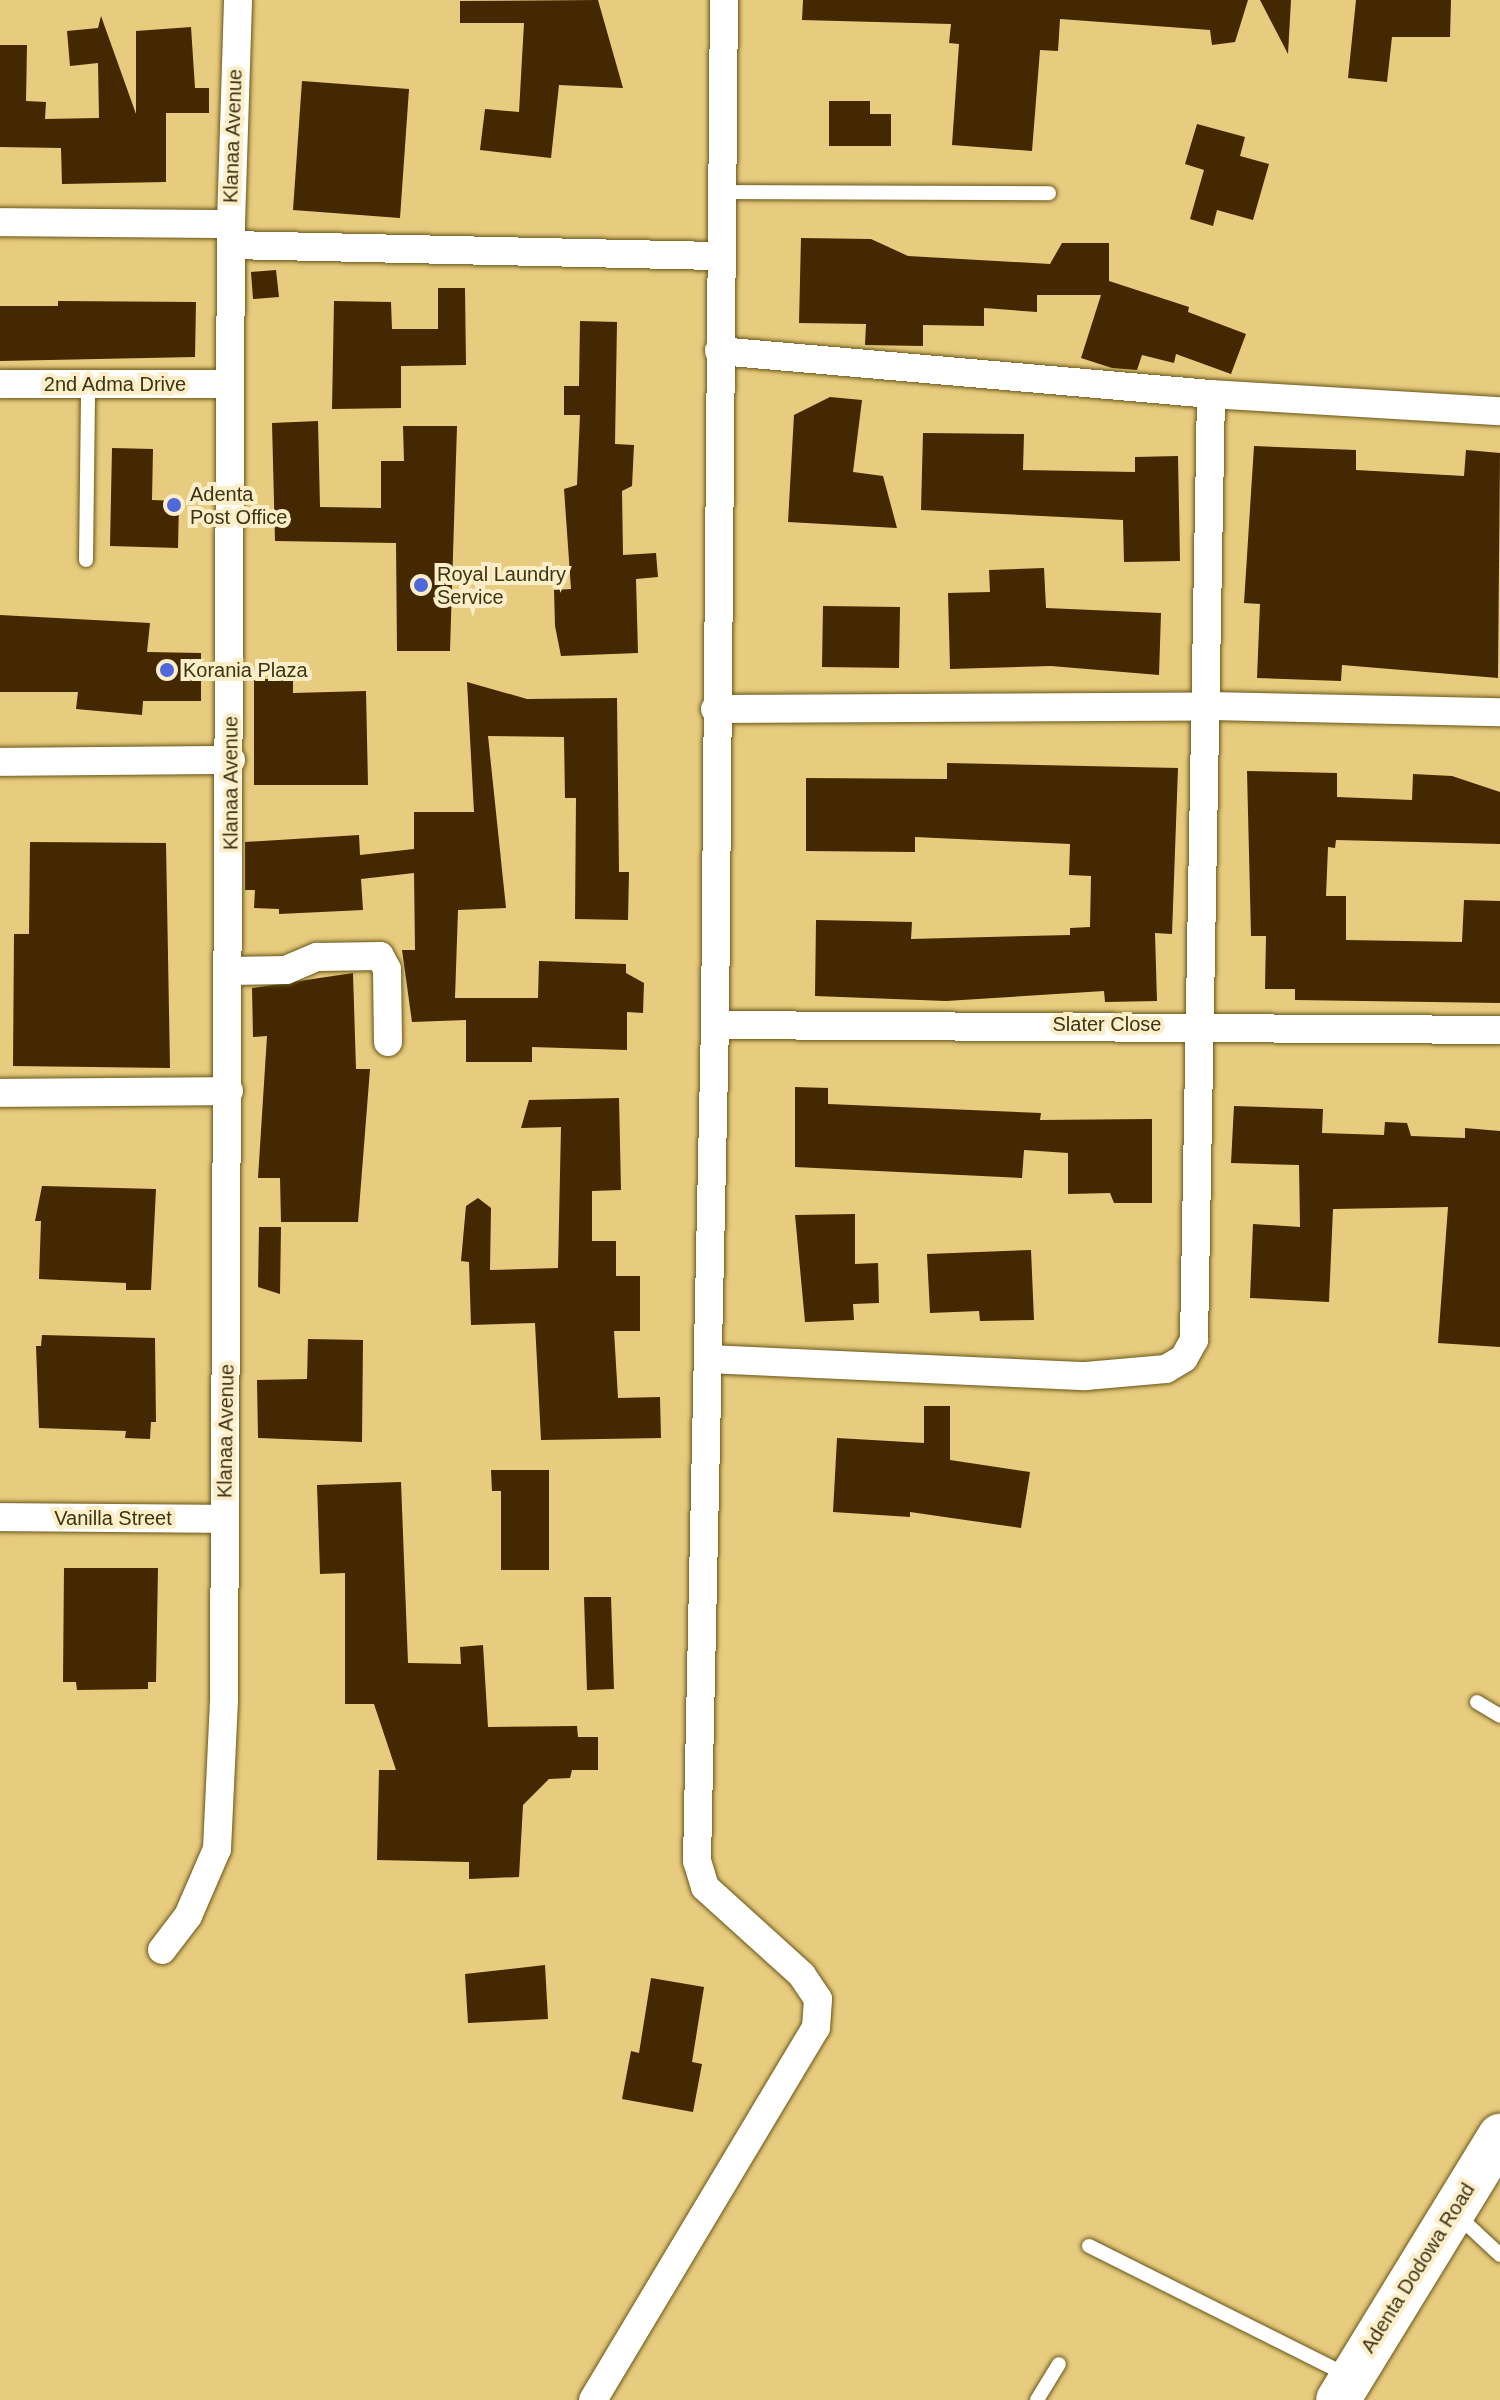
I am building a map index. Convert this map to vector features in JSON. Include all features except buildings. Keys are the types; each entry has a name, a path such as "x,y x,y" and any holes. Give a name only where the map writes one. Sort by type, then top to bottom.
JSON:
{"main road":[{"name":"Adenta Dodowa Road","path":"1344,2389 1500,2136"}],"street":[{"name":"Klanaa Avenue","path":"162,1950 188,1916 217,1849 225,1519 229,1091 231,235 238,0"},
{"path":"593,2400 816,2028 818,1999 802,1975 705,1887 697,1861 715,1025 715,709 724,0"},
{"path":"0,222 719,256"},
{"path":"719,351 1211,394 1498,411"},
{"name":"2nd Adma Drive","path":"0,384 230,384"},
{"path":"708,1359 1045,1377 1166,1369 1184,1358 1194,1340 1211,394"},
{"path":"715,709 1207,706 1500,712"},
{"path":"0,762 231,760"},
{"path":"230,971 286,970 317,957 380,956 387,969 388,1042"},
{"name":"Slater Close","path":"715,1025 1201,1024 1500,1030"},
{"path":"0,1093 229,1091"},
{"name":"Vanilla Street","path":"0,1517 225,1519"}],"lane":[{"path":"720,192 1049,193"},
{"path":"86,560 88,384"},
{"path":"1477,1702 1500,1716"},
{"path":"1453,2211 1500,2255"},
{"path":"1089,2246 1344,2389"},
{"path":"1037,2400 1059,2364"}],"place":[{"name":"Adenta Post Office","path":"174,505"},
{"name":"Royal Laundry Service","path":"421,585"},
{"name":"Korania Plaza","path":"167,670"}]}
